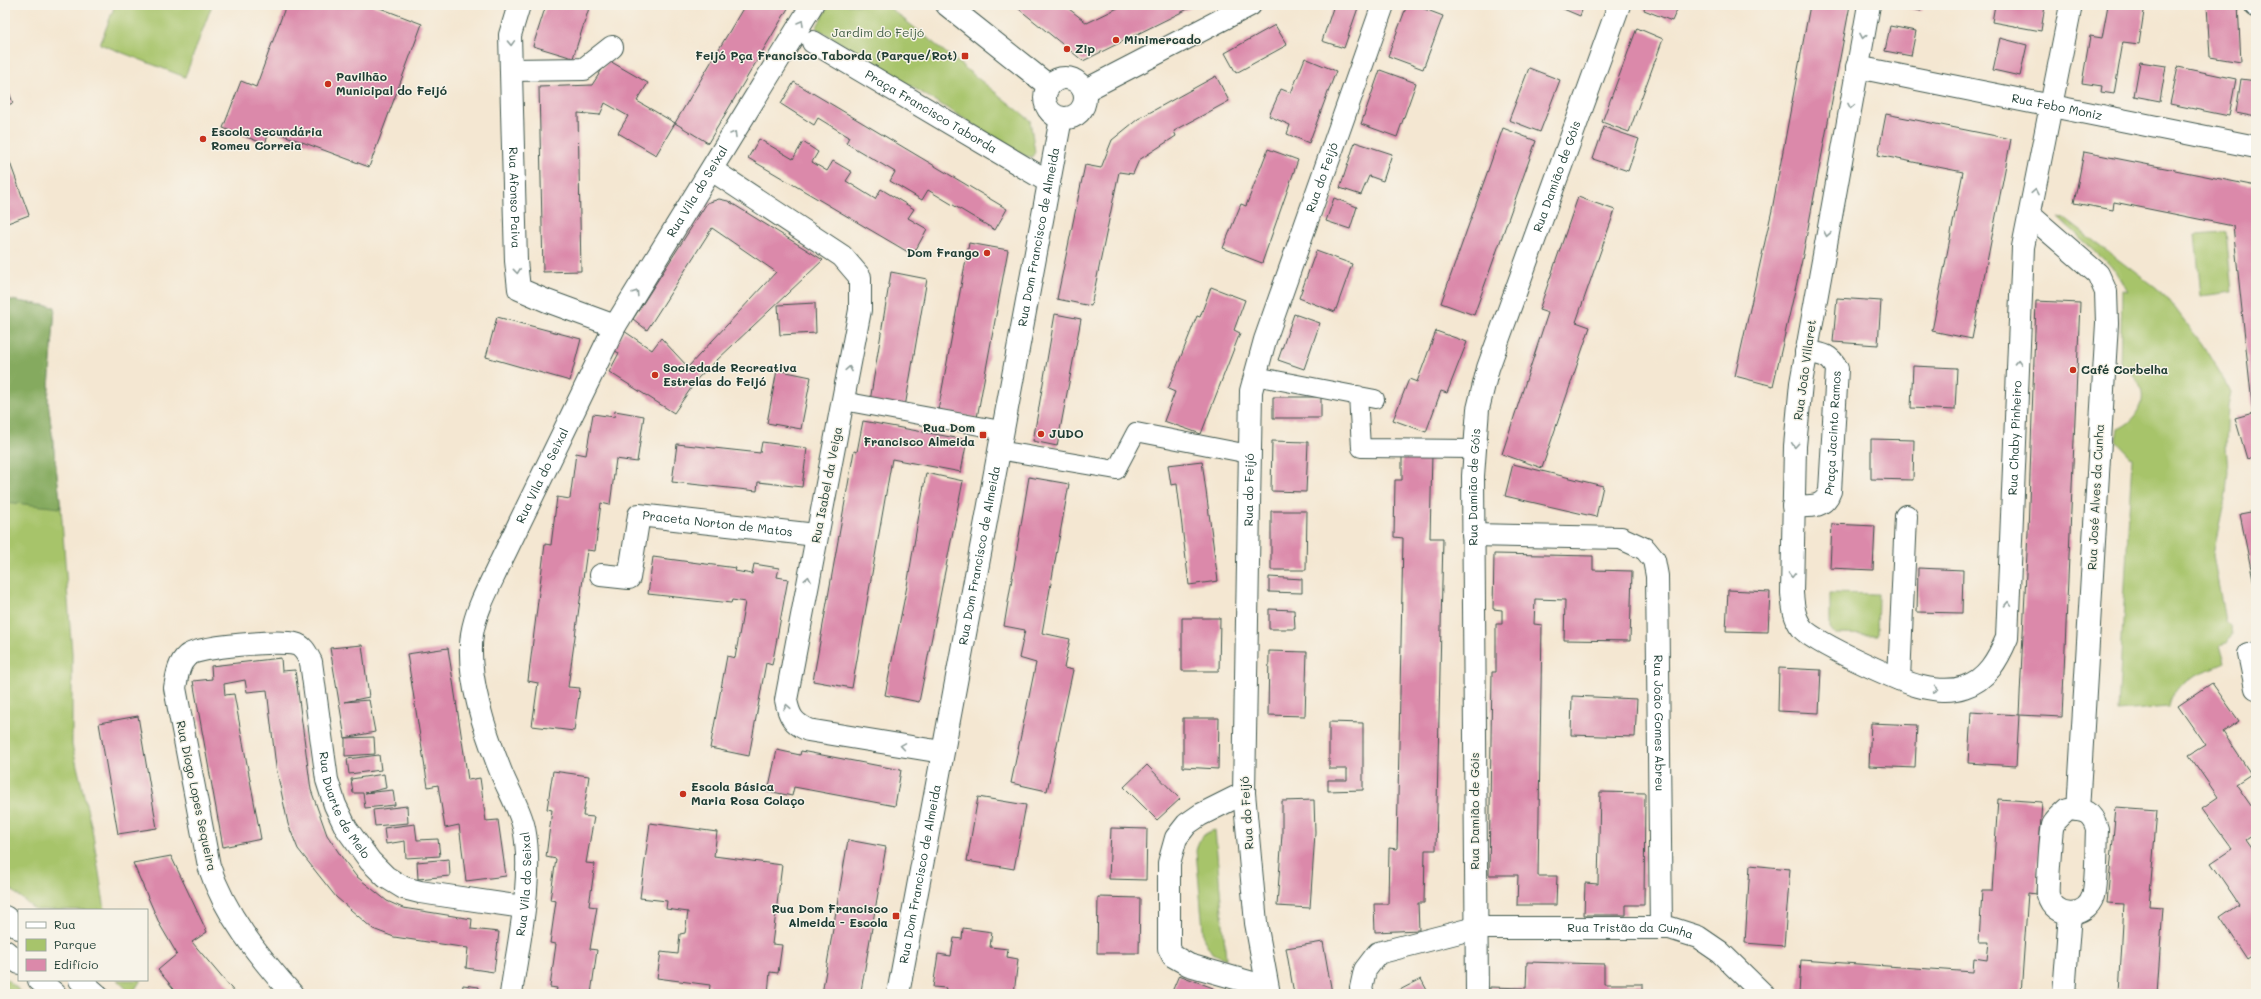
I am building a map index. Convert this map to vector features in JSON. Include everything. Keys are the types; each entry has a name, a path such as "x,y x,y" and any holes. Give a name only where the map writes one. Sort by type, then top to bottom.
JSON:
{"street":[{"name":"Rua Afonso Paiva","path":"519,5 510,35 516,261 519,289 547,302 615,326"},
{"name":"Rua Vila do Seixal","path":"511,994 528,863 524,827 485,730 473,669 472,634 482,602 500,563 615,326 812,5"},
{"path":"947,5 1048,86"},
{"path":"1084,92 1250,5"},
{"name":"Rua do Feijó","path":"1268,991 1256,923 1244,793 1251,391 1265,340 1383,5"},
{"name":"Rua Damião de Góis","path":"1477,994 1473,535 1474,449 1478,409 1488,368 1619,5"},
{"name":"Rua João Villaret","path":"1869,5 1806,352 1795,446 1792,593 1794,611 1802,628 1817,640 1899,679"},
{"name":"Rua Chaby Pinheiro","path":"1899,679 1921,687 1948,691 1965,687 1983,677 1997,659 2007,638 2023,247 2071,5"},
{"name":"Praça Francisco Taborda","path":"813,42 1048,182"},
{"path":"511,70 584,69 612,47"},
{"name":"Rua Febo Moniz","path":"1858,67 2256,147"},
{"path":"1060,78 1075,80 1084,92 1084,105 1080,111 1068,118 1061,118 1048,109 1045,101 1048,86 1060,78"},
{"name":"Rua Dom Francisco de Almeida","path":"898,994 1061,118"},
{"name":"Rua Isabel da Veiga","path":"712,170 842,256 860,277 860,310 786,700 789,715 797,725 808,730 942,752"},
{"name":"Rua José Alves da Cunha","path":"2030,216 2098,274 2106,292 2107,323 2078,810"},
{"name":"Praça Jacinto Ramos","path":"1793,506 1821,504 1827,500 1830,491 1837,368 1834,361 1826,354 1806,352"},
{"path":"1255,376 1375,399"},
{"path":"1358,395 1361,448 1474,449"},
{"path":"843,401 1116,470 1136,432 1249,454"},
{"name":"Praceta Norton de Matos","path":"601,575 629,578 638,515 816,536"},
{"path":"1899,679 1906,516"},
{"name":"Rua João Gomes Abreu","path":"1473,535 1621,538 1645,549 1654,560 1657,576 1661,928"},
{"name":"Rua Duarte de Melo","path":"242,645 285,643 297,644 306,652 311,662 327,780 334,805 346,828 370,861 386,877 404,888 420,892 523,907"},
{"name":"Rua Diogo Lopes Sequeira","path":"242,645 205,648 186,657 177,677 176,700 204,848 215,883 241,930 292,994"},
{"path":"2248,654 2256,688"},
{"path":"1244,793 1200,815 1187,824 1176,838 1169,863 1169,948 1173,956 1185,963 1268,991"},
{"path":"2068,809 2084,810 2095,820 2097,829 2093,896 2087,908 2079,912 2070,913 2063,912 2054,905 2048,895 2053,826 2068,809"},
{"path":"2064,994 2070,913"},
{"path":"5,916 18,927"},
{"name":"Rua Tristão da Cunha","path":"1363,994 1361,988 1365,970 1378,953 1476,928 1670,928 1698,937 1720,952 1763,994"},
{"path":"5,951 18,962"},
{"path":"40,981 56,994"},
{"path":"81,981 96,994"}],"green space":[{"path":"115,5 212,5 185,77 100,44"},
{"name":"Jardim do Feijó","path":"829,5 886,5 1030,120 1035,152 1032,157 1025,156 816,28"},
{"path":"2058,217 2065,219 2166,296 2202,344 2231,392 2228,405 2226,446 2228,470 2226,494 2213,555 2225,621 2231,627 2232,635 2227,643 2220,645 2225,663 2198,674 2183,683 2172,697 2169,707 2118,711 2132,458 2116,441 2118,429 2128,423 2135,416 2140,407 2142,398 2141,389 2137,380 2130,372 2120,366 2122,290 2128,291 2116,271"},
{"path":"2226,232 2232,292 2201,296 2195,234"},
{"path":"5,299 55,307 48,401 61,508 72,653 72,745 92,829 105,909 34,909 5,884"},
{"path":"5,299 55,307 48,401 61,508 5,502"},
{"path":"1830,593 1878,594 1877,635 1835,634 1830,628"},
{"path":"1215,830 1226,959 1212,953 1204,940 1196,851 1198,843 1202,837"},
{"path":"5,978 24,994 5,994"},
{"path":"118,981 140,981 132,994"}],"building":[{"name":"Pavilhão Municipal do Feijó","path":"286,5 372,5 422,24 369,167 270,130 265,144 223,128 241,81 256,87"},
{"path":"546,5 590,5 573,58 533,46"},
{"path":"745,5 790,5 708,143 675,123"},
{"path":"1014,5 1064,5 1087,23 1124,5 1196,5 1083,61"},
{"path":"1334,5 1359,5 1344,48 1322,41"},
{"path":"1407,5 1414,5 1443,16 1423,69 1388,56"},
{"path":"1554,5 1584,5 1580,16"},
{"path":"1646,5 1679,5 1672,21 1644,10"},
{"path":"1810,5 1850,5 1802,260 1773,386 1735,376 1772,210"},
{"path":"1892,5 1922,5 1921,11"},
{"path":"1995,5 2045,5 2041,31 1992,22"},
{"path":"2108,5 2145,5 2139,44 2123,42 2114,94 2101,92 2102,86 2082,83 2090,36 2102,38"},
{"path":"2207,5 2238,5 2241,62 2210,57"},
{"path":"1275,25 1287,45 1236,73 1225,53"},
{"path":"1890,26 1916,31 1911,56 1885,51"},
{"path":"1637,28 1663,39 1629,132 1602,122"},
{"path":"2000,38 2027,45 2020,76 1993,70"},
{"path":"1305,58 1336,71 1309,143 1287,134 1290,125 1269,116 1281,89 1291,93"},
{"path":"608,60 648,83 637,101 675,123 656,155 618,133 628,116 605,103 600,115 578,113 581,271 543,272 539,87 592,85"},
{"path":"2140,62 2166,66 2160,101 2134,96"},
{"path":"2178,67 2236,79 2229,116 2170,104"},
{"path":"1529,68 1560,80 1540,132 1509,120"},
{"path":"1380,70 1416,83 1397,137 1361,124"},
{"path":"1216,76 1229,101 1174,131 1176,136 1139,160 1133,174 1119,172 1091,306 1057,299 1085,165 1101,168 1112,140 1138,119"},
{"path":"2241,79 2256,81 2256,117 2236,113"},
{"path":"5,81 13,103 5,106"},
{"path":"794,82 1007,209 995,230 928,190 922,200 890,181 895,172 846,143 849,137 818,118 814,125 781,104"},
{"path":"1886,114 2011,139 1972,339 1932,331 1963,172 1878,155"},
{"path":"1604,127 1639,139 1628,171 1593,159"},
{"path":"1503,128 1536,141 1474,315 1441,303"},
{"path":"759,139 793,159 803,142 818,152 812,162 827,171 833,161 852,172 846,181 875,199 881,189 914,209 908,218 927,229 913,255 748,158"},
{"path":"1355,142 1392,154 1383,181 1369,176 1361,195 1340,188"},
{"path":"1268,149 1298,160 1262,263 1223,248 1241,204 1246,206"},
{"path":"6,152 29,215 5,224 5,153"},
{"path":"2084,152 2256,186 2256,456 2247,459 2235,418 2253,413 2233,226 2114,202 2113,210 2074,203"},
{"path":"1578,197 1615,210 1576,322 1590,327 1542,468 1502,454 1548,313 1539,310"},
{"path":"1334,198 1357,207 1350,229 1326,221"},
{"path":"719,199 728,201 823,260 698,378 674,413 609,372 619,353 613,350 624,331 652,350 661,338 688,367 776,272 712,228 647,330 633,319 707,203"},
{"path":"969,243 1008,250 977,418 938,411"},
{"path":"1316,251 1352,264 1335,312 1299,298"},
{"path":"891,272 927,279 905,407 870,401"},
{"path":"1211,287 1245,300 1234,330 1240,333 1201,434 1164,421 1175,392 1168,389 1197,316 1200,317"},
{"path":"1837,298 1881,301 1878,345 1833,342"},
{"path":"2036,301 2080,303 2062,717 2019,715 2028,532"},
{"path":"815,303 816,333 780,335 778,305"},
{"path":"1055,314 1081,319 1057,446 1033,441"},
{"path":"1294,314 1320,323 1304,369 1278,360"},
{"path":"497,317 581,339 570,381 486,357"},
{"path":"1436,331 1467,342 1447,393 1441,391 1426,432 1393,420 1409,379 1417,382"},
{"path":"1913,366 1957,368 1955,410 1911,408"},
{"path":"777,370 811,377 801,429 767,423"},
{"path":"1273,397 1321,397 1321,418 1273,418"},
{"path":"615,411 644,416 637,462 616,459 610,505 601,503 595,551 587,550 568,687 580,688 574,731 532,726 538,683 528,681 545,544 551,545 557,497 570,499 576,453 586,455 593,414 614,417"},
{"path":"863,421 967,440 961,472 892,459 852,688 813,681 854,451 857,452"},
{"path":"1871,439 1914,440 1913,480 1871,479"},
{"path":"1272,441 1308,442 1306,492 1271,491"},
{"path":"762,442 807,448 802,487 758,482 757,491 672,482 677,444 760,453"},
{"path":"1402,454 1432,454 1430,538 1443,538 1436,850 1425,850 1424,903 1418,903 1419,930 1375,932 1374,904 1388,904 1389,848 1397,849 1403,538 1394,537 1395,480 1402,480"},
{"path":"1202,461 1218,581 1189,585 1177,484 1171,485 1168,465"},
{"path":"1513,464 1603,486 1596,517 1505,496"},
{"path":"926,473 963,481 919,702 885,695 907,586"},
{"path":"1029,477 1069,484 1042,633 1070,639 1064,668 1073,670 1047,791 1011,783 1036,663 1019,658 1025,630 1004,626"},
{"path":"1271,511 1307,511 1306,570 1271,570"},
{"path":"2256,511 2256,589 2255,589 2240,514"},
{"path":"1832,524 1875,526 1873,570 1830,568"},
{"path":"1494,554 1593,556 1593,570 1632,571 1630,641 1564,640 1565,600 1535,599 1534,624 1542,625 1538,876 1557,876 1556,905 1517,905 1518,875 1489,875 1492,672 1496,672 1496,624 1502,624 1502,610 1493,609"},
{"path":"653,557 736,568 735,571 752,574 754,564 779,568 777,577 788,579 772,665 766,663 749,756 710,748 727,656 735,658 745,602 732,600 731,603 648,594"},
{"path":"1918,568 1963,570 1962,613 1917,612"},
{"path":"1269,577 1302,579 1302,593 1269,592"},
{"path":"1728,590 1770,592 1768,632 1726,631"},
{"path":"1269,609 1294,610 1295,629 1269,629"},
{"path":"1182,618 1220,618 1219,671 1182,671"},
{"path":"362,645 369,697 344,702 369,700 375,732 345,738 330,648"},
{"path":"448,648 468,780 480,778 486,821 498,820 506,876 466,881 459,825 445,828 438,785 428,787 407,654"},
{"path":"1269,651 1307,652 1305,716 1268,715"},
{"path":"281,658 282,671 295,670 311,790 327,835 341,856 356,876 387,901 403,908 472,919 471,929 499,932 494,972 466,968 468,948 394,937 373,929 336,897 298,849 288,824 276,767 267,690 247,692 245,680 224,684 225,695 234,694 261,839 223,847 193,681 212,679 211,666"},
{"path":"1779,668 1821,670 1819,713 1778,711"},
{"path":"2212,683 2239,721 2223,732 2251,774 2236,784 2256,813 2256,832 2246,839 2256,853 2256,893 2254,895 2256,898 2256,952 2247,958 2220,917 2239,904 2211,863 2232,849 2202,808 2218,797 2189,755 2205,745 2178,706"},
{"path":"1572,696 1637,699 1635,737 1571,735"},
{"path":"1971,712 2019,715 2016,766 1968,763"},
{"path":"138,716 157,828 118,834 99,723"},
{"path":"1183,718 1219,718 1218,769 1183,767"},
{"path":"1329,722 1363,723 1363,790 1328,791 1328,780 1347,780 1347,769 1329,769"},
{"path":"1871,723 1917,725 1915,768 1869,766"},
{"path":"374,737 375,754 345,756 345,738"},
{"path":"777,750 800,755 801,751 901,770 895,806 794,787 792,796 768,791"},
{"path":"379,755 381,770 349,774 347,759"},
{"path":"1147,765 1180,799 1157,820 1124,787"},
{"path":"553,771 589,776 583,816 594,817 586,863 595,864 589,906 597,907 590,949 597,950 591,994 556,994 557,988 550,987 556,944 550,943 556,901 550,900 556,859 546,857 552,810 547,809"},
{"path":"384,774 386,788 365,793 393,790 395,805 365,808 363,793 353,793 351,779"},
{"path":"1600,792 1645,793 1644,905 1626,905 1626,915 1584,915 1585,883 1598,884"},
{"path":"978,797 1026,805 1014,869 967,861"},
{"path":"1998,799 2042,802 2036,894 2028,893 2021,994 1972,992 1971,994 1799,994 1801,960 1973,972 1974,958 1987,960 1989,942 1979,942 1982,891 1992,891"},
{"path":"1314,800 1315,833 1310,908 1277,906 1282,834 1282,801"},
{"path":"407,806 408,823 375,826 373,810"},
{"path":"2116,807 2157,810 2149,906 2163,907 2157,994 2119,994 2124,904 2107,903"},
{"path":"650,823 717,832 714,856 782,865 772,944 782,945 778,973 770,972 768,994 709,994 710,985 657,978 661,952 678,954 680,934 685,933 688,912 666,909 667,901 640,898"},
{"path":"415,824 417,840 438,839 440,856 406,858 405,841 386,844 384,828"},
{"path":"1111,828 1147,829 1146,880 1109,879"},
{"path":"848,840 886,847 861,994 822,994"},
{"path":"171,856 207,932 192,942 236,994 178,994 158,970 177,954 160,925 133,863"},
{"path":"449,859 450,876 418,879 417,862"},
{"path":"1750,865 1790,869 1784,946 1745,943"},
{"path":"1098,897 1140,898 1139,953 1097,953"},
{"path":"963,928 992,932 990,947 1008,949 1007,957 1018,959 1014,994 952,994 945,992 946,988 933,987 938,954 951,956 954,938 962,939"},
{"path":"1323,942 1332,993 1294,994 1286,948"},
{"path":"1527,962 1604,964 1604,984 1642,984 1642,994 1490,994 1490,987 1526,988"},
{"path":"1179,975 1213,988 1211,994 1171,994"},
{"path":"1421,979 1429,994 1392,994"},
{"path":"463,985 479,987 478,994 462,994"}],"place":[{"name":"Minimercado","path":"1116,40"},
{"name":"Zip","path":"1067,49"},
{"name":"Feijó Pça Francisco Taborda (Parque/Rot)","path":"965,56"},
{"name":"Pavilhão Municipal do Feijó","path":"328,84"},
{"name":"Escola Secundária Romeu Correia","path":"203,139"},
{"name":"Dom Frango","path":"987,253"},
{"name":"Café Corbelha","path":"2073,370"},
{"name":"Sociedade Recreativa Estrelas do Feijó","path":"655,375"},
{"name":"JUDO","path":"1041,434"},
{"name":"Rua Dom Francisco Almeida","path":"983,435"},
{"name":"Escola Básica Maria Rosa Colaço","path":"683,794"},
{"name":"Rua Dom Francisco Almeida - Escola","path":"896,916"}]}
